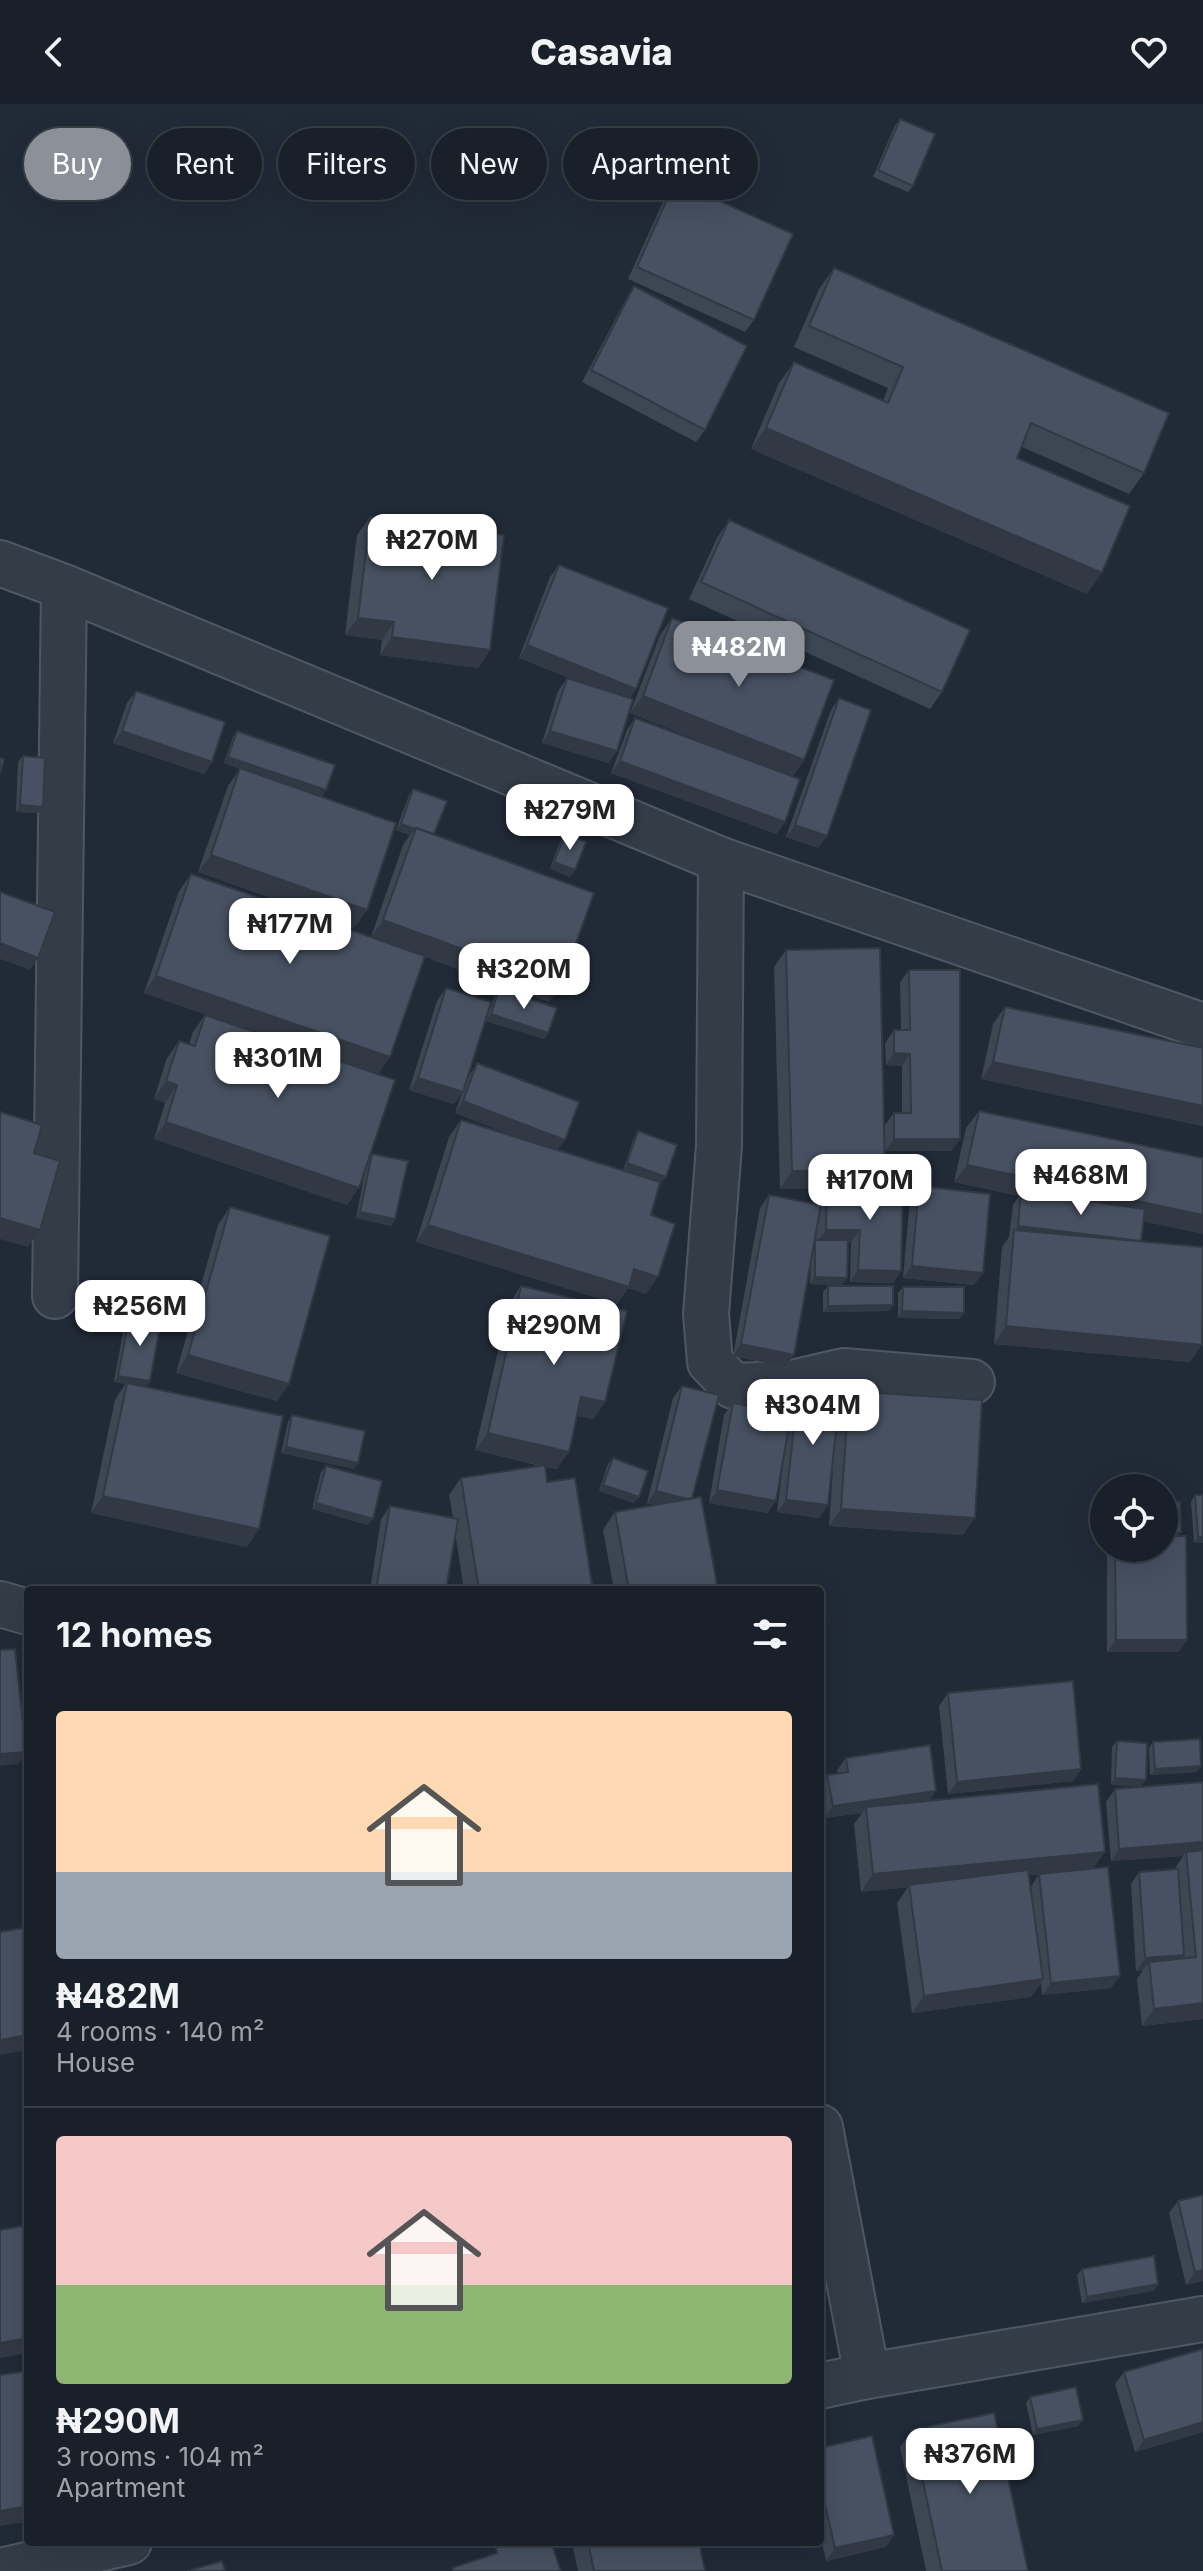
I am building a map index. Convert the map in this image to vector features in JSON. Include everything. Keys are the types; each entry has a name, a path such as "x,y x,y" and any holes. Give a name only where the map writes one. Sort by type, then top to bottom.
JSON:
{"street":[{"path":"0,563 721,860 1203,1026"},
{"path":"55,1296 64,587"},
{"path":"721,860 719,1146 706,1314 710,1362 733,1386 788,1384 844,1371 972,1382"},
{"path":"0,1604 24,1611"},
{"path":"824,2148 867,2376"},
{"path":"824,2385 1203,2319"},
{"path":"0,2571 111,2546"}],"building":[{"path":"900,119 935,134 913,186 878,170"},
{"path":"667,200 717,200 793,234 754,320 637,267"},
{"path":"834,268 1169,413 1144,473 1031,423 1017,458 1130,506 1102,573 766,428 794,362 888,403 903,367 809,326"},
{"path":"634,286 747,346 705,430 591,370"},
{"path":"370,517 504,535 490,650 392,637 394,622 358,618"},
{"path":"729,520 970,630 942,692 701,582"},
{"path":"559,565 668,608 636,689 527,645"},
{"path":"672,618 834,680 804,760 643,696"},
{"path":"567,678 633,699 617,751 550,731"},
{"path":"136,691 225,722 212,762 122,731"},
{"path":"839,698 871,710 827,836 795,825"},
{"path":"635,718 800,779 785,822 620,761"},
{"path":"237,731 335,765 326,790 228,757"},
{"path":"23,756 45,758 43,807 20,805"},
{"path":"240,768 396,823 367,910 211,855"},
{"path":"413,789 447,801 434,834 401,824"},
{"path":"416,828 594,893 561,985 383,920"},
{"path":"566,833 586,842 575,870 554,862"},
{"path":"191,874 425,956 390,1057 156,976"},
{"path":"0,892 55,912 38,958 0,943"},
{"path":"880,948 885,1170 792,1171 786,950"},
{"path":"909,970 960,970 960,1139 894,1139 894,1113 911,1113 910,1054 894,1053 894,1030 910,1030"},
{"path":"446,988 491,1002 463,1092 418,1078"},
{"path":"499,989 557,1008 548,1033 491,1014"},
{"path":"1005,1007 1203,1048 1203,1106 993,1062"},
{"path":"205,1015 395,1080 359,1188 166,1122 177,1085 166,1081 179,1041 195,1046"},
{"path":"477,1063 579,1102 565,1140 463,1101"},
{"path":"979,1111 1203,1158 1203,1215 967,1165"},
{"path":"0,1112 42,1125 34,1153 60,1161 40,1230 0,1218"},
{"path":"461,1120 660,1182 651,1215 675,1224 658,1277 634,1269 629,1287 428,1225"},
{"path":"638,1131 677,1145 666,1177 627,1163"},
{"path":"372,1154 408,1161 395,1219 360,1212"},
{"path":"827,1185 903,1187 901,1271 858,1270 860,1230 826,1230"},
{"path":"919,1186 990,1194 983,1273 912,1266"},
{"path":"1021,1192 1145,1209 1141,1241 1018,1226"},
{"path":"769,1195 821,1205 794,1355 741,1344"},
{"path":"230,1207 330,1236 289,1384 188,1355"},
{"path":"1014,1230 1203,1247 1202,1345 1006,1326"},
{"path":"815,1240 848,1240 847,1278 815,1277"},
{"path":"521,1286 627,1311 605,1402 581,1397 569,1452 488,1433"},
{"path":"828,1286 893,1286 893,1305 828,1306"},
{"path":"903,1287 964,1287 964,1313 902,1311"},
{"path":"130,1314 161,1321 150,1381 118,1376"},
{"path":"127,1383 283,1416 259,1529 103,1496"},
{"path":"682,1386 719,1395 692,1498 687,1499 656,1491"},
{"path":"798,1390 840,1394 828,1505 786,1500"},
{"path":"849,1391 982,1400 975,1518 841,1509"},
{"path":"733,1403 791,1414 776,1501 717,1490"},
{"path":"292,1415 365,1431 358,1463 286,1447"},
{"path":"613,1458 648,1471 639,1497 603,1485"},
{"path":"545,1465 547,1482 575,1478 592,1586 478,1586 461,1478"},
{"path":"326,1466 382,1481 373,1519 316,1503"},
{"path":"1195,1495 1203,1495 1203,1537 1198,1537"},
{"path":"701,1497 717,1586 628,1586 615,1512"},
{"path":"1178,1502 1181,1532 1178,1532"},
{"path":"390,1506 458,1519 447,1586 377,1586"},
{"path":"1178,1536 1186,1536 1187,1640 1116,1640 1115,1562 1178,1562"},
{"path":"15,1649 24,1752 0,1754 0,1650"},
{"path":"1073,1681 1081,1769 957,1782 948,1693"},
{"path":"1200,1739 1201,1766 1155,1769 1153,1742"},
{"path":"1117,1741 1147,1743 1146,1780 1115,1778"},
{"path":"930,1745 936,1791 833,1806 827,1775 848,1772 846,1758"},
{"path":"1203,1782 1203,1842 1119,1849 1115,1789"},
{"path":"1098,1784 1105,1852 873,1874 866,1807"},
{"path":"1203,1850 1203,2003 1154,2009 1149,1962 1196,1957 1186,1852"},
{"path":"1108,1867 1120,1976 1051,1983 1039,1874"},
{"path":"1178,1869 1184,1955 1145,1958 1139,1872"},
{"path":"1028,1870 1043,1979 924,1996 909,1885"},
{"path":"24,1928 24,2036 0,2040 0,1932"},
{"path":"1203,2195 1203,2270 1195,2272 1178,2201"},
{"path":"24,2226 24,2339 0,2343 0,2230"},
{"path":"1154,2256 1158,2284 1087,2297 1082,2269"},
{"path":"1203,2349 1203,2422 1144,2440 1124,2372"},
{"path":"24,2372 24,2507 0,2511 0,2375"},
{"path":"1076,2387 1083,2420 1037,2429 1030,2397"},
{"path":"994,2413 1028,2571 942,2571 912,2430"},
{"path":"872,2436 894,2535 835,2548 824,2500 824,2447"},
{"path":"552,2546 561,2571 453,2571 452,2568 497,2553 496,2548"},
{"path":"589,2546 700,2546 705,2571 594,2571"},
{"path":"222,2561 225,2571 187,2571"}]}
